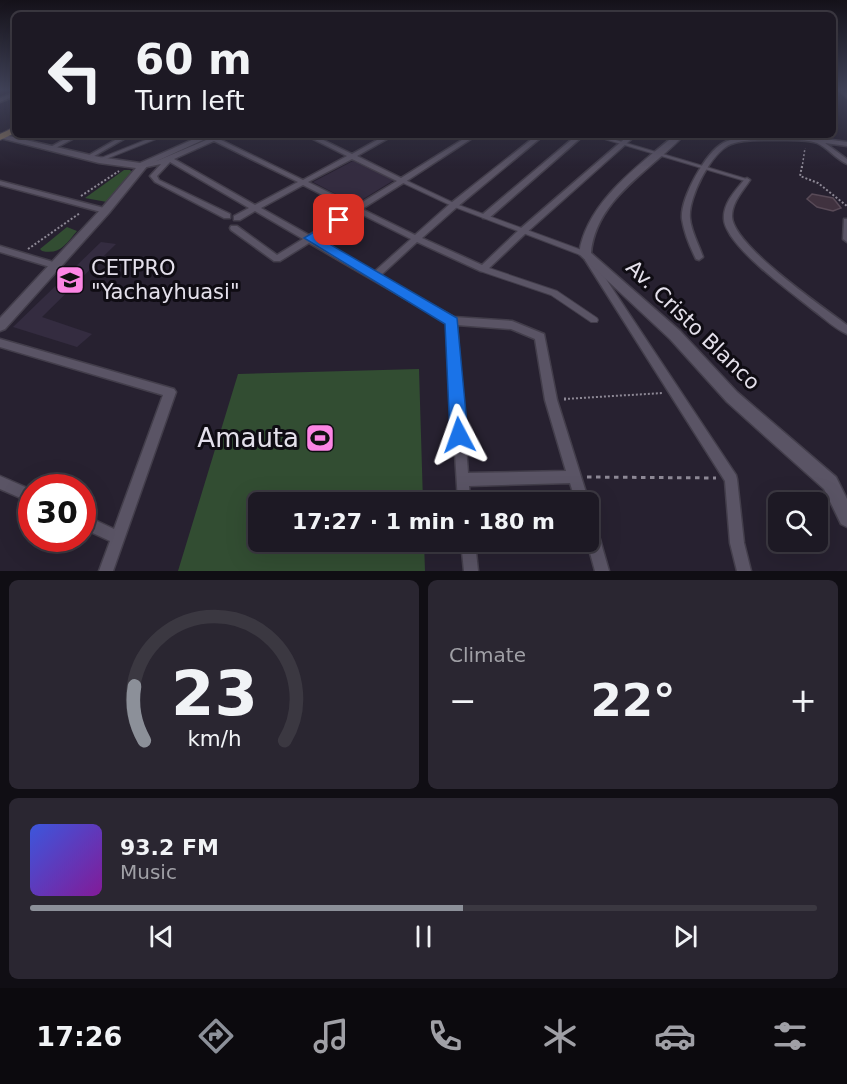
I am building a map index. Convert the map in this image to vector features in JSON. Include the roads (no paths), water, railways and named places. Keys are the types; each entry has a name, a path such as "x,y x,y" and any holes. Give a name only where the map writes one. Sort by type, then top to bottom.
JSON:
{"main road":[{"path":"0,135 12,125"}],"street":[{"path":"0,135 87,158 142,166 169,159 210,138"},
{"path":"50,149 71,138"},
{"path":"87,158 123,138"},
{"path":"99,160 155,138"},
{"path":"0,326 57,266 142,166 153,158 209,138"},
{"path":"214,138 305,182 354,211 416,241 483,269 554,293 594,320"},
{"path":"315,138 454,205 585,254 731,479 737,543 744,571"},
{"path":"169,159 155,172 153,176 157,181 232,217 257,208 385,138"},
{"path":"234,228 277,259 469,138"},
{"path":"375,276 454,205 537,138"},
{"path":"486,216 577,138"},
{"path":"603,138 747,180 729,205 729,225 740,241 764,263 825,315 847,330"},
{"path":"483,269 629,138"},
{"path":"585,254 591,227 610,202 658,153 676,138"},
{"path":"811,139 847,162"},
{"path":"699,257 686,217 694,189 704,167 717,151 729,142 811,139 847,144"},
{"path":"169,159 452,321 512,325 540,337 551,400 579,492"},
{"path":"0,183 105,211"},
{"path":"847,221 845,234 847,239"},
{"path":"0,249 57,266"},
{"name":"Av. Cristo Blanco","path":"585,254 675,335 732,397 830,483 847,518"},
{"path":"452,321 463,492"},
{"path":"0,343 170,393 106,571"},
{"path":"462,480 575,477"},
{"path":"0,482 18,490"},
{"path":"96,528 118,538"},
{"path":"469,552 471,571"},
{"path":"597,552 602,571"}],"place":[{"name":"CETPRO \"Yachayhuasi\"","path":"70,280"},
{"name":"Amauta","path":"320,438"}]}
